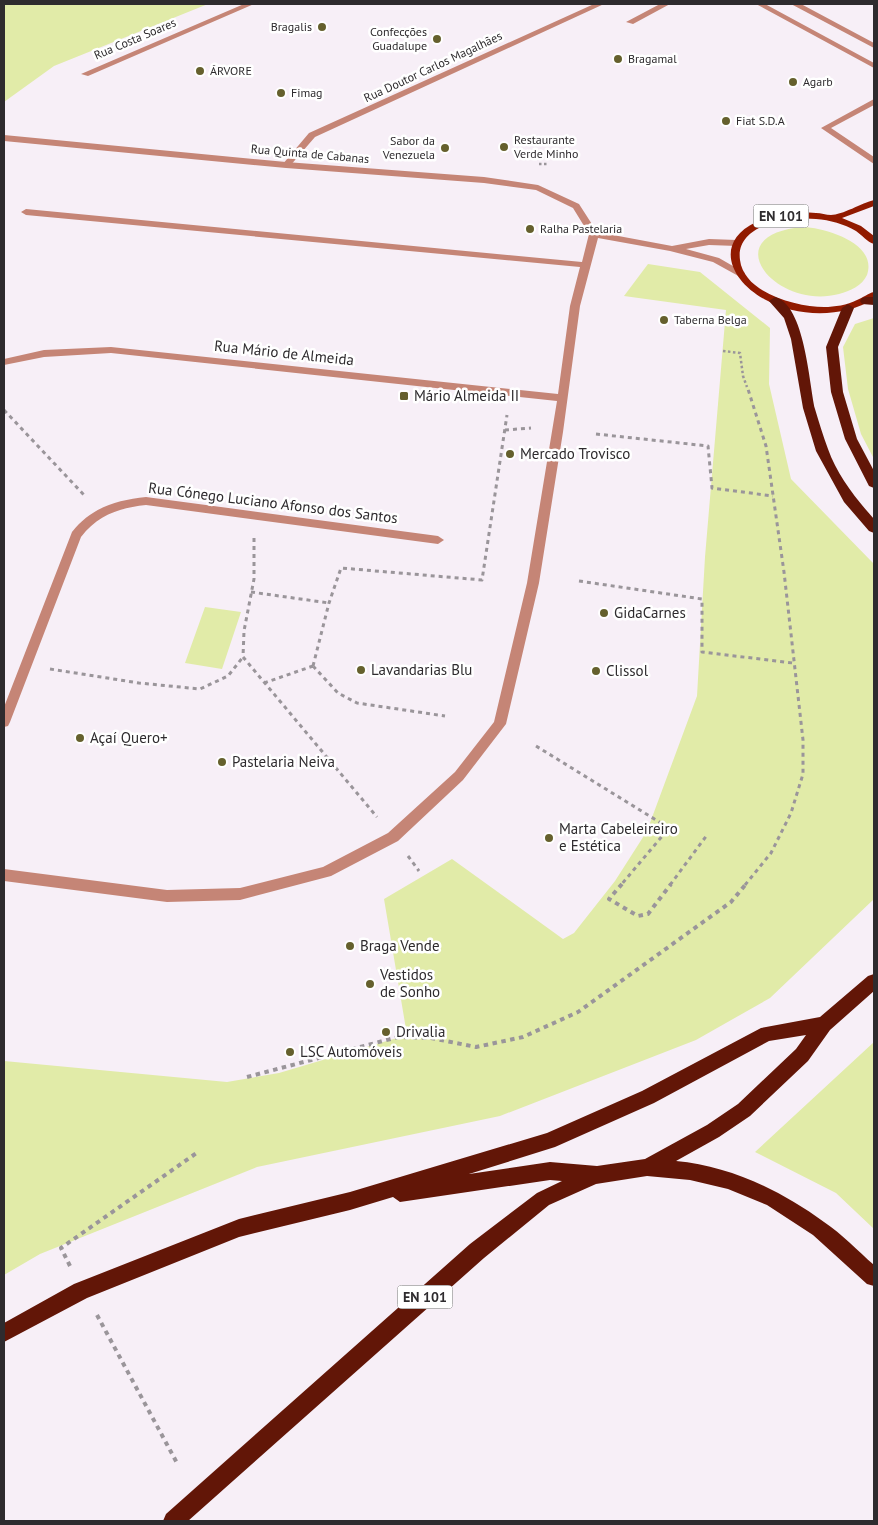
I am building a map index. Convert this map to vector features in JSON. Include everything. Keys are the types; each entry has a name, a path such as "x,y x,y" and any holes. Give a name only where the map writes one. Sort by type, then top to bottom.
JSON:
{"highway":[{"path":"775,301 789,317 797,338 809,408 822,450 849,499 874,528"},
{"path":"848,308 832,347 837,392 851,439 874,483"},
{"name":"EN 101","path":"173,1521 477,1251 535,1204 597,1174 647,1167 713,1131 744,1110 802,1055 824,1024 874,981"},
{"path":"4,1333 81,1291 239,1228 350,1201 549,1141 657,1092 767,1034 824,1024"},
{"path":"647,1167 690,1171 729,1180 773,1199 818,1229 874,1277"},
{"path":"350,1201 550,1172 597,1174"}],"main road":[{"name":"EN 101","path":"834,218 874,203"},
{"name":"EN 101","path":"737,243 747,230 764,221 778,217 809,214 834,218 853,226 874,241"},
{"path":"737,243 735,259 742,275 755,290 775,301 799,308 816,310 848,308 871,299"}],"street":[{"name":"Rua Costa Soares","path":"85,74 250,4"},
{"name":"Rua Doutor Carlos Magalhães","path":"286,165 312,135 600,4"},
{"path":"630,22 666,4"},
{"path":"760,4 874,66"},
{"path":"795,4 874,46"},
{"path":"874,102 825,128 874,161"},
{"name":"Rua Quinta de Cabanas","path":"4,138 286,165 484,180 538,188 576,206 594,234"},
{"path":"26,212 586,265"},
{"path":"4,874 167,896 240,894 326,872 394,837 459,776 500,724 533,583 576,306 594,234 670,248 716,260 742,275"},
{"path":"670,248 709,242 737,243"},
{"name":"Rua Mário de Almeida","path":"4,362 23,356 72,350 112,350 562,398"},
{"name":"Rua Cónego Luciano Afonso dos Santos","path":"4,722 76,535 84,524 100,512 113,506 146,501 438,540"}],"path":[{"path":"247,1077 398,1037 431,1038 476,1047 523,1037 578,1012 723,908 731,902 771,853 792,813 803,774 804,740 793,662 784,572 766,446 743,376 740,353 723,351"},
{"path":"4,410 100,512"},
{"path":"313,666 329,603 341,568 482,580 505,430 531,428"},
{"path":"596,434 708,446 712,488 773,496"},
{"path":"27,665 139,683 200,689 228,676 243,657 244,632 251,592 256,516"},
{"path":"579,581 702,599 702,652 793,662"},
{"path":"251,592 329,603"},
{"path":"243,657 286,706 377,817"},
{"path":"264,683 313,666"},
{"path":"313,666 332,688 346,699 357,703 445,716"},
{"path":"536,746 669,828 609,899 638,916 648,914 707,835"},
{"path":"403,850 419,871"},
{"path":"75,1274 61,1248 198,1152"},
{"path":"94,1308 177,1463"}],"green space":[{"path":"4,4 208,4 54,66 4,102"},
{"path":"804,227 836,234 848,239 857,246 865,254 868,264 865,279 855,288 843,293 815,296 794,292 776,282 763,270 758,256 762,243 777,233"},
{"path":"648,264 700,272 770,328 769,384 791,479 874,564 874,899 770,998 696,1040 500,1116 257,1167 40,1254 4,1275 4,1061 227,1082 279,1073 407,1035 384,899 452,859 563,939 574,933 615,881 647,831 697,696 705,557 726,310 624,296"},
{"path":"874,318 874,459 861,434 848,389 843,347 855,324"},
{"path":"205,607 241,612 222,669 185,663"},
{"path":"874,1042 874,1229 836,1193 755,1152"}],"place":[{"name":"Bragalis","path":"322,27"},
{"name":"Confecções Guadalupe","path":"437,39"},
{"name":"Bragamal","path":"618,59"},
{"name":"ÁRVORE","path":"200,71"},
{"name":"Agarb","path":"793,82"},
{"name":"Fimag","path":"281,93"},
{"name":"Fiat S.D.A","path":"726,121"},
{"name":"Restaurante Verde Minho","path":"504,147"},
{"name":"Sabor da Venezuela","path":"445,148"},
{"name":"Ralha Pastelaria","path":"530,229"},
{"name":"Taberna Belga","path":"664,320"},
{"name":"Mário Almeida II","path":"404,396"},
{"name":"Mercado Trovisco","path":"510,454"},
{"name":"GidaCarnes","path":"604,613"},
{"name":"Lavandarias Blu","path":"361,670"},
{"name":"Clissol","path":"596,671"},
{"name":"Açaí Quero+","path":"80,738"},
{"name":"Pastelaria Neiva","path":"222,762"},
{"name":"Marta Cabeleireiro e Estética","path":"549,838"},
{"name":"Braga Vende","path":"350,946"},
{"name":"Vestidos de Sonho","path":"370,984"},
{"name":"Drivalia","path":"386,1032"},
{"name":"LSC Automóveis","path":"290,1052"}]}
